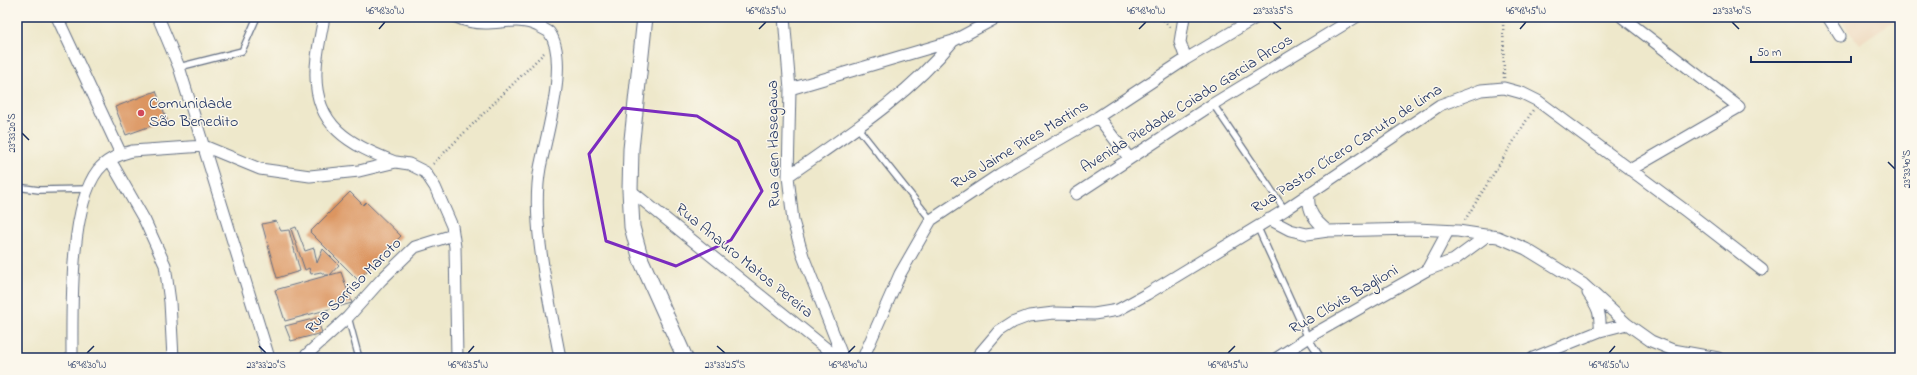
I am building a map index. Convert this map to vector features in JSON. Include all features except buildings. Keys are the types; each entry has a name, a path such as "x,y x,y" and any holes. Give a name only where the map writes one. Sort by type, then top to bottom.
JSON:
{"main road":[{"path":"645,17 631,150 630,190 632,227 641,260 685,358"}],"street":[{"path":"57,17 121,154"},
{"path":"158,17 178,67 204,146 269,358"},
{"path":"324,17 316,72 319,103 335,130 371,153 396,162 409,164 425,172 444,205 453,235 457,358"},
{"path":"456,17 465,22 485,23 516,20 532,23 548,31 555,43 559,70 540,171 538,214 544,272 560,358"},
{"name":"Rua Gen Hasegawa","path":"784,17 790,89 788,176 793,221 803,256 843,358"},
{"path":"790,89 953,41 998,17"},
{"path":"1184,17 1180,42 1186,59"},
{"name":"Rua Jaime Pires Martins","path":"863,358 900,274 931,220 1000,174 1098,117 1186,59 1257,17"},
{"name":"Avenida Piedade Coiado Garcia Arcos","path":"1076,194 1129,158 1214,104 1356,17"},
{"path":"1622,17 1740,107 1630,170"},
{"path":"1828,17 1840,36"},
{"path":"788,176 892,102 915,83 953,41"},
{"name":"Rua Pastor Cícero Canuto de Lima","path":"976,358 1000,331 1013,322 1029,316 1054,313 1094,314 1118,310 1285,210 1440,105 1481,90 1504,88 1522,93 1538,101 1686,211 1762,270"},
{"path":"1098,117 1129,158"},
{"path":"72,358 72,303 78,219 88,189 98,170 110,160 121,154 139,151 204,146 260,169 310,176 359,171 396,162"},
{"path":"110,160 144,221 165,265 170,302 173,358"},
{"name":"Rua Anauro Matos Pereira","path":"630,190 838,358"},
{"path":"1308,193 1309,210 1316,222 1328,231"},
{"path":"1269,219 1296,231 1308,234 1328,231 1388,229 1453,231 1498,237 1526,249 1582,284 1627,324 1651,341 1673,350 1718,358"},
{"path":"1428,270 1453,231"},
{"name":"Rua Sorriso Maroto","path":"303,358 348,317 381,280 415,247 453,235"},
{"name":"Rua Clóvis Baglioni","path":"1277,358 1308,338 1428,270 1454,260 1488,236"},
{"path":"1582,284 1595,304 1601,317 1600,331"},
{"path":"1533,358 1600,331 1627,324"}],"lane":[{"path":"178,67 242,51 257,17"},
{"path":"1214,104 1285,210"},
{"path":"857,127 931,220"},
{"path":"17,187 39,190 88,189"},
{"path":"1257,226 1308,338 1321,358"},
{"path":"348,317 359,358"}],"path":[{"path":"1503,17 1504,88"},
{"path":"425,172 555,43"},
{"path":"1453,231 1538,101"}],"highlighted area":[{"path":"623,108 697,116 738,141 762,191 731,240 676,266 606,241 589,154"}],"shaded area":[{"path":"1839,17 1899,17 1859,44"}],"place":[{"name":"Comunidade São Benedito","path":"141,113"}]}
